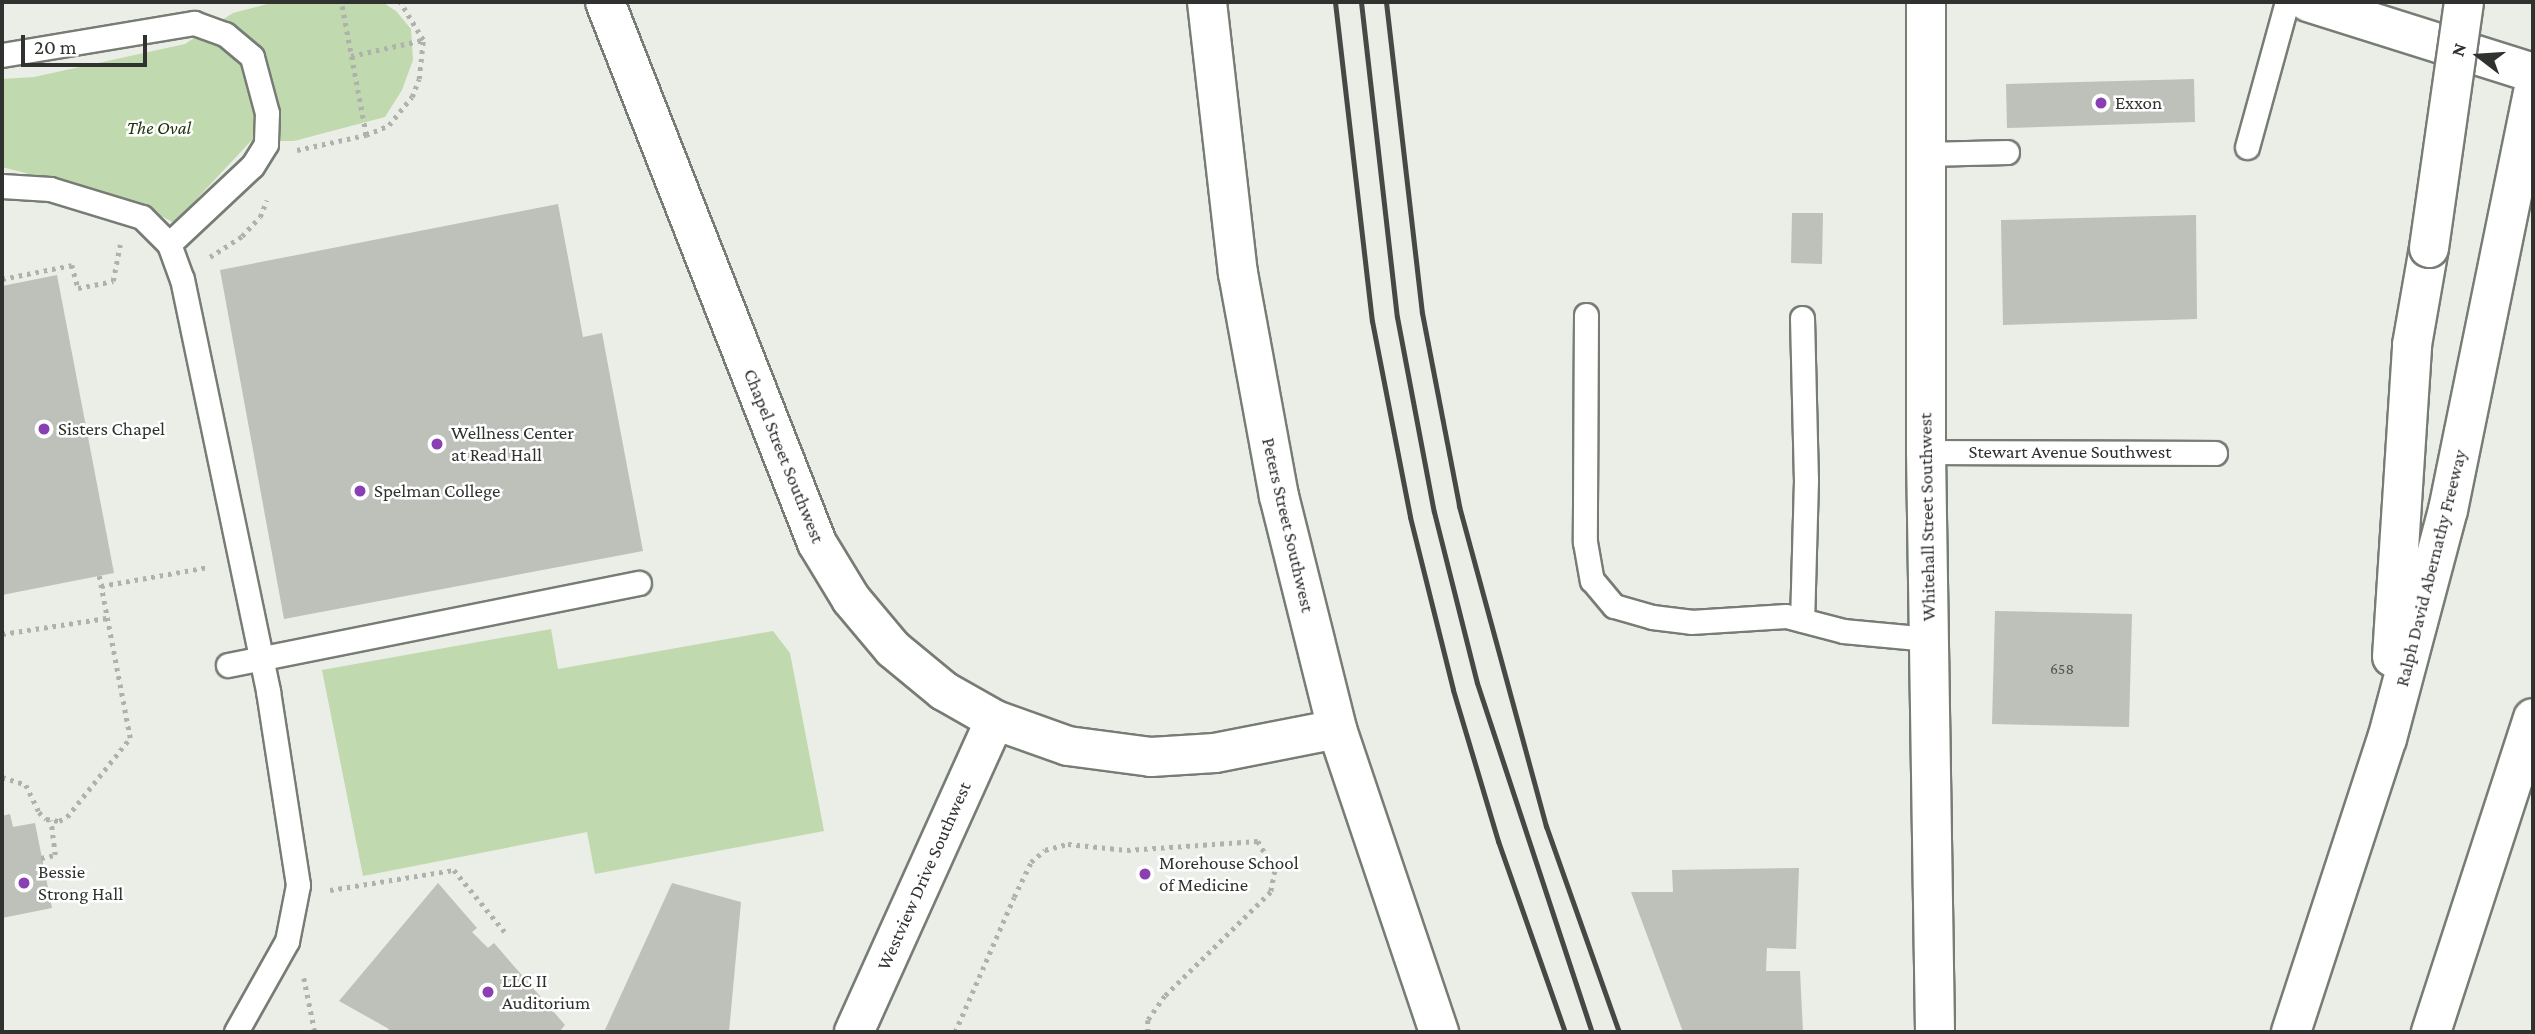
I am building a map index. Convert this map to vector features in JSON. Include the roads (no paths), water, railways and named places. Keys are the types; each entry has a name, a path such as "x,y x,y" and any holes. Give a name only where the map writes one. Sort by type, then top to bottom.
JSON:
{"main road":[{"name":"Chapel Street Southwest","path":"605,2 817,543 851,599 893,649 944,691 995,720 1068,746 1151,757 1215,753 1337,729"},
{"name":"Peters Street Southwest","path":"1208,2 1238,274 1279,496 1337,729 1439,1032"},
{"name":"Whitehall Street Southwest","path":"1926,2 1926,452 1935,1032"},
{"path":"2308,2 2533,74"},
{"path":"2387,739 2412,345 2465,2"},
{"name":"Ralph David Abernathy Freeway","path":"2291,1032 2387,739 2448,510 2497,281 2533,94"},
{"path":"2431,1032 2533,718"},
{"name":"Westview Drive Southwest","path":"854,1032 995,720"}],"lane":[{"path":"2247,147 2287,2"},
{"path":"2,55 194,23 225,34 252,57 267,113 266,144 252,166 170,244"},
{"path":"1926,154 2007,152"},
{"path":"2,186 50,189 100,202 142,218 170,244 190,316 259,659 268,691 298,884 287,940 236,1032"},
{"path":"1586,315 1585,542 1592,580 1614,606 1652,617 1691,622 1732,617 1802,620 1843,631 1929,639"},
{"path":"1802,318 1806,480 1802,620"},
{"name":"Stewart Avenue Southwest","path":"1926,452 2214,453"},
{"path":"228,665 639,583"}],"railway":[{"path":"1335,2 1372,321 1410,517 1453,690 1498,841 1565,1032"},
{"path":"1361,2 1397,317 1434,512 1477,683 1592,1032"},
{"path":"1386,2 1422,313 1459,506 1546,826 1619,1032"}],"place":[{"name":"Exxon","path":"2101,103"},
{"name":"Sisters Chapel","path":"44,429"},
{"name":"Wellness Center at Read Hall","path":"437,444"},
{"name":"Spelman College","path":"360,491"},
{"name":"Morehouse School of Medicine","path":"1145,874"},
{"name":"Bessie Strong Hall","path":"24,883"},
{"name":"LLC II Auditorium","path":"488,992"}],"park label":[{"name":"The Oval","path":"159,128"}]}
